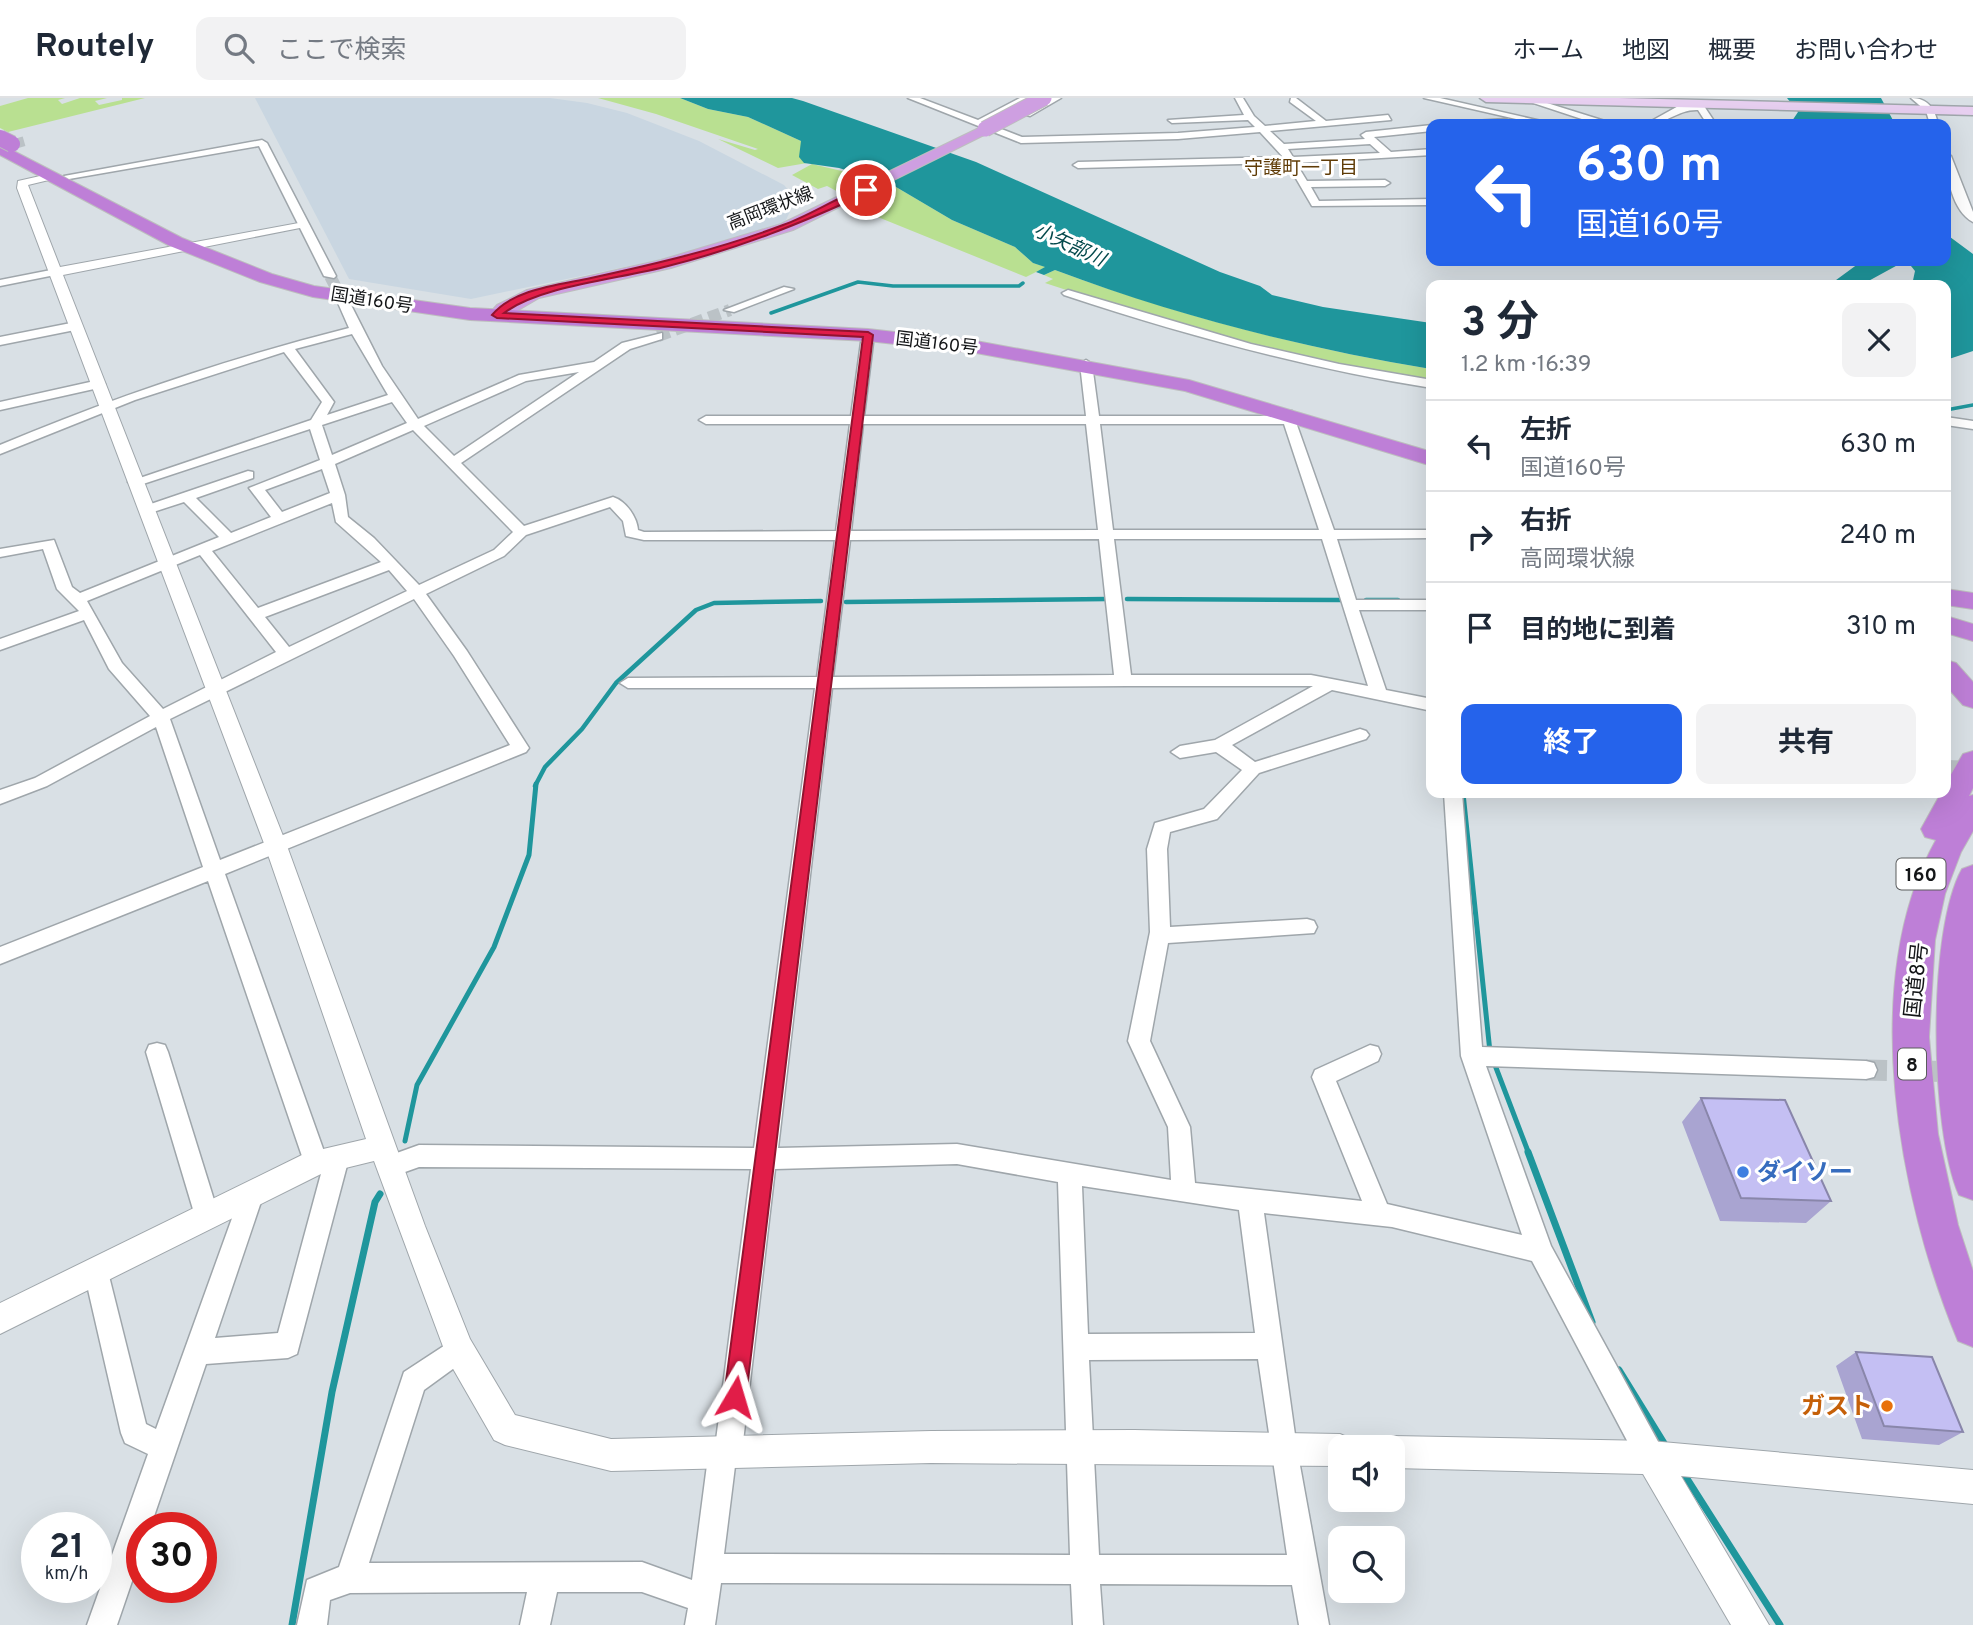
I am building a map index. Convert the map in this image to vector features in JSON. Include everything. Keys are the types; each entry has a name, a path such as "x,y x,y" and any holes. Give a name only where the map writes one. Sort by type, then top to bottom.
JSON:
{"highway":[{"name":"国道160号","path":"4,144 59,177 266,278 313,291 500,312 868,335 1086,364 1189,386 1426,457"},
{"name":"国道160号","path":"500,312 853,327 994,341 1178,375 1313,412 1426,448"},
{"path":"1951,598 1973,601"},
{"path":"1951,619 1973,626"},
{"path":"1951,626 1973,633"},
{"path":"1951,675 1973,699"},
{"name":"160","path":"1910,996 1902,943 1906,919 1933,836 1973,761"},
{"name":"国道8号","path":"1973,806 1945,852 1925,912 1910,996 1913,1093 1938,1224 1973,1326"},
{"name":"国道8号","path":"1973,877 1963,909 1951,994 1958,1089 1973,1182"}],"main road":[{"name":"高岡環状線","path":"500,312 533,294 665,264 738,244 822,212 1044,98"},
{"path":"1486,98 1973,111"}],"street":[{"path":"912,98 983,130 1021,140 1178,136 1388,118"},
{"path":"983,130 1027,98"},
{"path":"983,130 1058,98"},
{"path":"1239,98 1250,117 1261,129 1267,130 1291,160 1316,204 1426,202"},
{"path":"1428,98 1528,119"},
{"path":"1915,98 1931,119"},
{"path":"1508,119 1526,99 1589,119"},
{"path":"1293,100 1324,123"},
{"path":"1660,119 1682,107 1701,108 1708,119"},
{"path":"1172,120 1250,117"},
{"path":"1351,122 1387,154"},
{"path":"1078,165 1371,137 1426,129"},
{"path":"330,276 262,143 22,183 276,846 459,1349 505,1429 611,1455 728,1450 1078,1446 1328,1450"},
{"path":"1209,153 1291,160 1426,152"},
{"path":"1951,171 1963,206 1973,219"},
{"path":"1305,184 1385,183"},
{"path":"0,283 304,226"},
{"path":"730,310 788,289"},
{"path":"1068,293 1210,338 1426,383"},
{"path":"344,303 355,330 415,424 505,511 521,533"},
{"path":"0,341 76,326"},
{"path":"0,406 102,395 355,330"},
{"path":"312,1625 317,1590 350,1578 642,1577 702,1612 721,1465 728,1450 868,335"},
{"path":"455,461 626,346 659,336"},
{"path":"0,956 520,748 419,592 389,564 366,537 341,519 338,495 315,425 328,401 286,346"},
{"path":"1086,364 1123,682"},
{"path":"256,488 328,462 523,378 597,365"},
{"path":"0,450 102,395"},
{"path":"135,482 398,396"},
{"path":"706,420 1288,417 1329,534 1378,692"},
{"path":"1951,422 1973,425"},
{"path":"233,451 256,488 280,519"},
{"path":"146,510 248,475"},
{"path":"0,645 168,565 338,495"},
{"path":"187,497 230,540"},
{"path":"0,797 41,782 215,688 499,553 521,533 613,501 630,520 631,533 643,536 1426,534"},
{"path":"0,553 49,543 52,561 65,589 83,606 115,665 161,717 213,870 327,1160 288,1345 197,1352"},
{"path":"204,550 286,654"},
{"path":"255,615 389,564"},
{"path":"1349,605 1426,605"},
{"path":"628,683 1311,680 1426,704"},
{"path":"1180,752 1219,746 1329,684"},
{"path":"1184,1193 1179,1126 1139,1041 1159,936 1157,849 1162,828 1210,814 1253,769 1360,735"},
{"path":"1219,746 1253,769"},
{"path":"1453,798 1472,1056 1540,1251 1751,1625"},
{"path":"1159,936 1307,927"},
{"path":"157,1052 207,1216"},
{"path":"1370,1054 1323,1077 1379,1214"},
{"path":"1472,1056 1866,1070"},
{"path":"0,1319 252,1193 327,1160 387,1157 765,1159 957,1154 1184,1193 1379,1214 1540,1251"},
{"path":"1070,1173 1078,1446 1088,1625"},
{"path":"102,1625 252,1193"},
{"path":"1250,1199 1283,1449 1314,1625"},
{"path":"96,1272 135,1433 164,1447"},
{"path":"1075,1347 1270,1346"},
{"path":"350,1578 413,1381 459,1349"},
{"path":"1405,1452 1654,1457 1973,1487"},
{"path":"708,1568 1305,1570"},
{"path":"535,1625 545,1578"}],"shaded area":[{"path":"255,98 550,98 587,103 627,113 699,141 784,185 796,199 785,222 706,250 471,299 349,279"}],"green space":[{"path":"28,98 65,98 58,100 62,104 80,98 107,98 95,101 99,105 122,98 145,98 8,132 0,128 0,106"},
{"path":"598,98 680,98 708,109 748,117 801,141 804,163 807,163 778,168 718,139 758,149 656,114"},
{"path":"812,164 876,179 844,195 827,186 818,189 792,175"},
{"path":"891,184 952,220 1015,247 1033,263 1046,267 1026,277 858,209 866,205 858,201"},
{"path":"1055,270 1194,316 1335,351 1426,368 1426,381 1188,327 1045,283 1053,279 1044,275"}],"water":[{"name":"小矢部川","path":"680,98 792,98 803,101 976,162 1220,272 1260,286 1272,295 1323,307 1426,322 1426,368 1241,329 1147,302 1055,270 1044,275 1036,272 1045,267 1033,263 1015,247 952,220 891,184 839,168 804,163 799,157 801,141 748,117 708,109"},
{"path":"1787,98 1881,98 1892,119 1793,119 1798,112"},
{"path":"1951,238 1973,254 1973,351 1951,358 1951,280 1913,280 1915,271 1911,266 1951,266"},
{"path":"1855,266 1896,266 1870,280 1836,280"}],"building":[{"path":"1701,1098 1785,1100 1831,1201 1741,1198"},
{"path":"1856,1352 1932,1357 1963,1432 1884,1426"}],"waterway":[{"path":"771,313 858,282 893,286 1019,286 1023,283"},
{"path":"1951,409 1973,405"},
{"path":"846,602 1107,599"},
{"path":"1127,599 1342,600"},
{"path":"1366,600 1398,600"},
{"path":"536,784 545,767 582,729 616,683 696,610 714,603 821,601"},
{"path":"405,1141 417,1085 494,947 529,855 536,784"},
{"path":"1464,798 1490,1052 1529,1154"},
{"path":"1528,1152 1592,1322"},
{"path":"292,1625 332,1392 375,1202 380,1194"},
{"path":"1619,1370 1667,1448"},
{"path":"1682,1471 1780,1625"}],"tunnel":[{"path":"0,148 25,141"},
{"path":"330,276 344,303"},
{"path":"658,336 730,310"},
{"path":"1951,768 1973,769"},
{"path":"1866,1070 1973,1072"}],"place":[{"name":"ダイソー","path":"1743,1172"},
{"name":"ガスト","path":"1887,1406"}],"district":[{"name":"守護町一丁目","path":"1301,167"}],"route":[{"path":"735,1397 868,335 497,315 503,309 533,294 665,264 738,244 788,227 866,190"}]}
